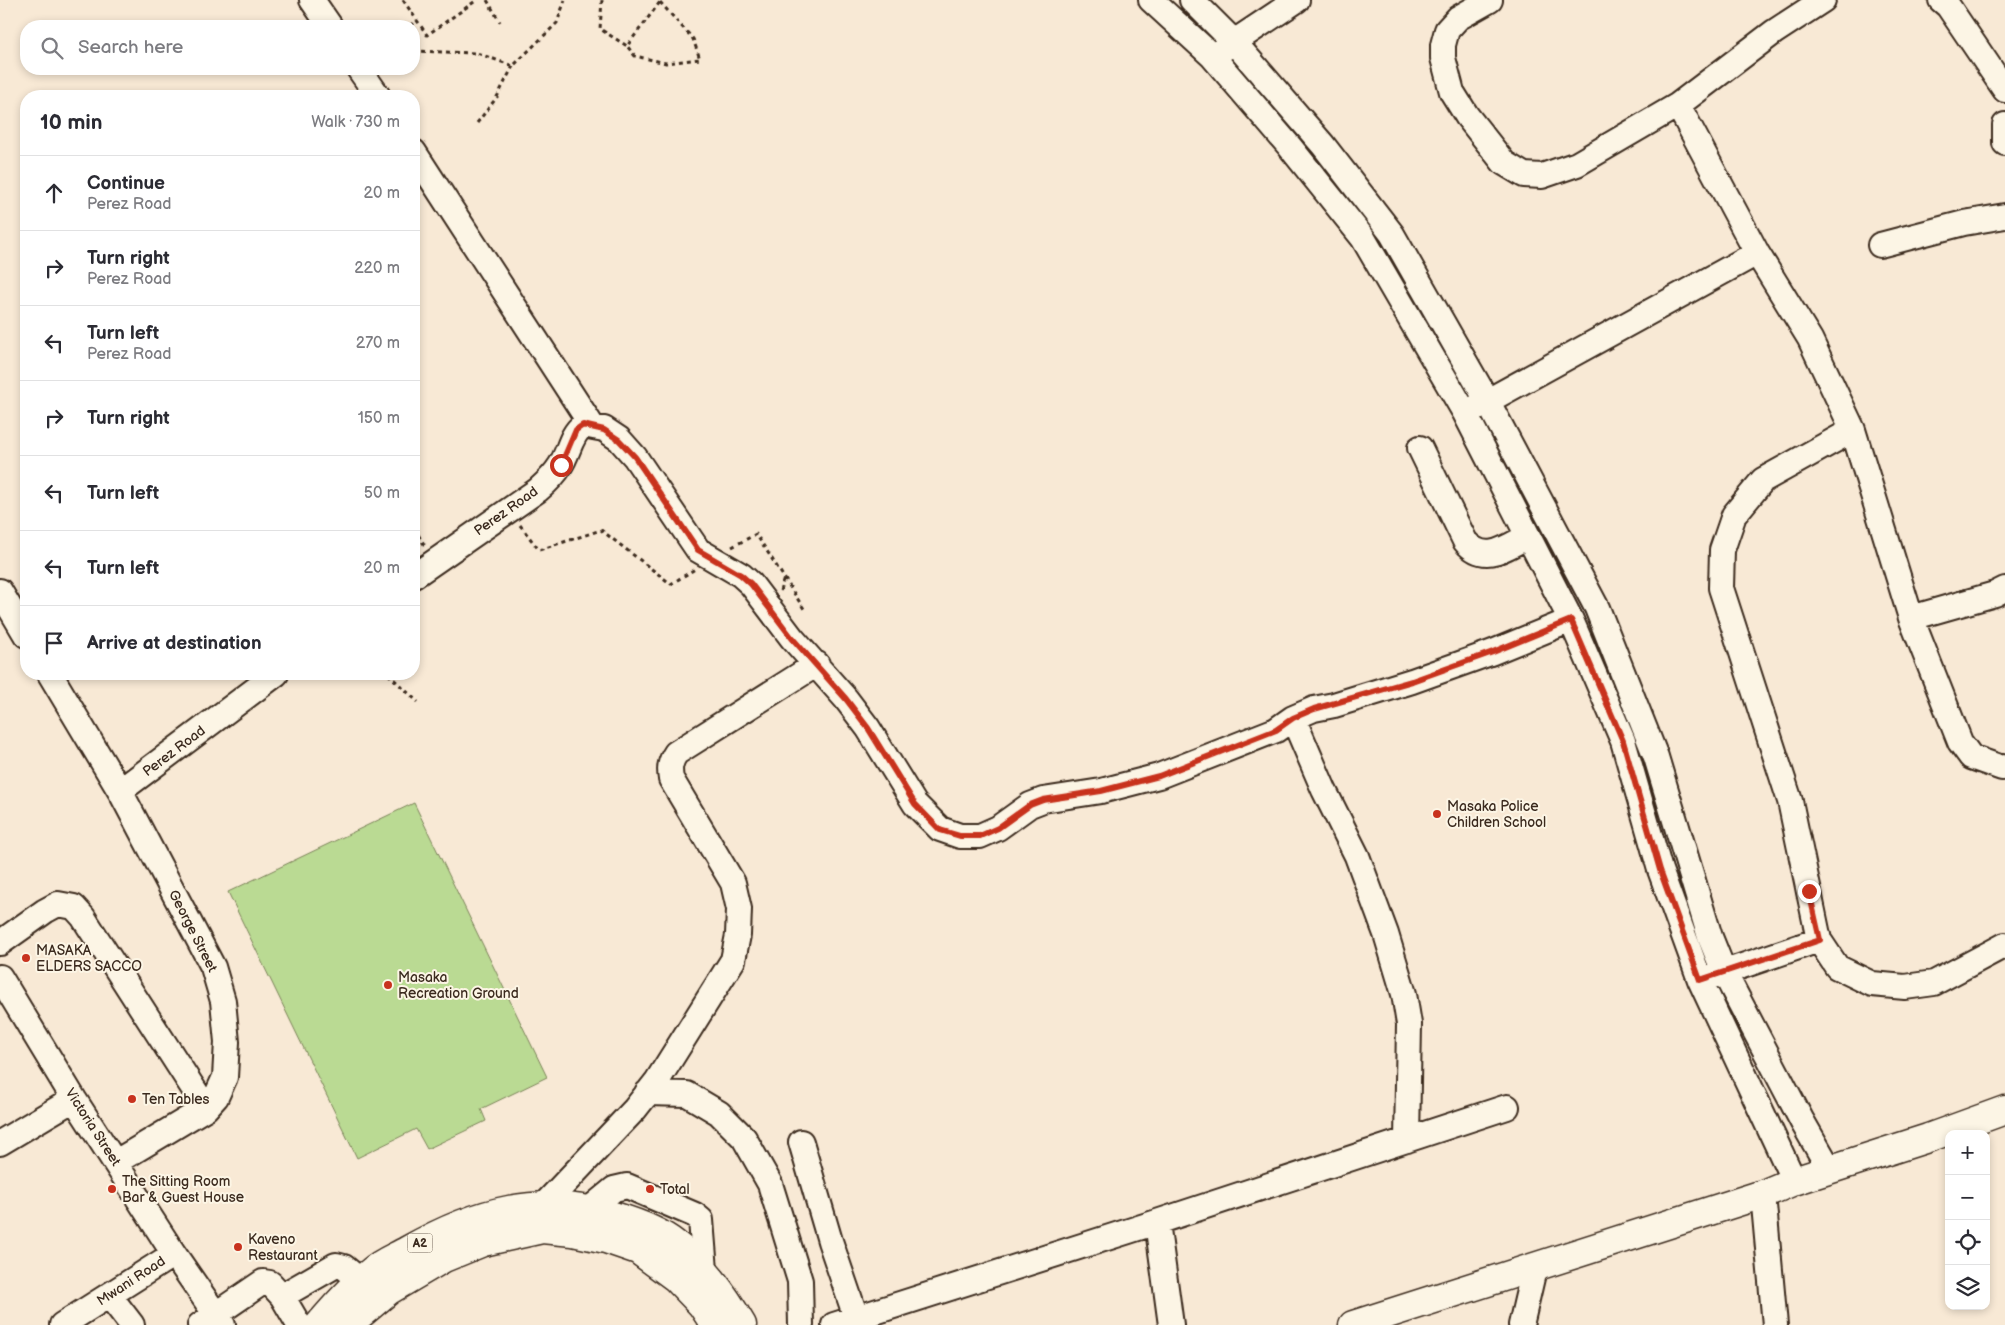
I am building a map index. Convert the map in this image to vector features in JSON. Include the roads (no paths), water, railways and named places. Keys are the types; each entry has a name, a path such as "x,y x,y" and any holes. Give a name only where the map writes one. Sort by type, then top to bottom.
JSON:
{"main road":[{"path":"1353,1325 1762,1194 1794,1181 1928,1138 2005,1110"},
{"name":"A2","path":"319,1325 343,1296 374,1280 433,1235 479,1217 511,1209 543,1217 637,1223 675,1243 705,1270 729,1302 742,1325"},
{"name":"A2","path":"588,1221 606,1239 638,1250 676,1278 702,1305 715,1325"},
{"name":"A2","path":"349,1325 357,1316 374,1280"}],"street":[{"path":"312,0 326,20"},
{"path":"1151,0 1212,56 1290,147 1364,238 1465,413 1571,620 1623,741 1660,870 1700,980 1794,1181"},
{"path":"1192,0 1234,42 1323,145 1392,234 1488,402 1597,608 1656,757 1710,937 1724,972 1802,1121 1830,1170"},
{"path":"1212,56 1297,0"},
{"path":"1490,0 1458,18 1447,30 1443,45 1443,58 1452,92 1467,116 1504,163 1524,175 1542,176 1577,164 1678,105 1774,32 1823,0"},
{"path":"1942,0 2005,90"},
{"path":"364,75 374,90"},
{"path":"1678,105 1756,253 1810,339 1853,430 1911,618 1960,742 1971,757 2002,768 2005,767"},
{"path":"2005,125 2005,143"},
{"path":"420,161 592,426 604,430 619,440 635,457 698,550 741,575 751,584 792,638 817,664 868,728 915,804 940,830 960,836 980,836 998,828 1030,805 1043,800 1101,791 1159,776 1276,730 1293,718 1314,709 1412,681 1493,652 1571,620"},
{"path":"1880,245 1964,223 2005,216"},
{"path":"1465,413 1756,253"},
{"name":"Perez Road","path":"420,572 538,490 553,476 561,465 576,430 583,425 592,426"},
{"path":"1853,430 1763,480 1734,515 1722,550 1721,588 1790,801 1820,940 1837,967 1872,984 1905,987 1934,983 2005,945"},
{"path":"1420,448 1465,541 1472,550 1484,554 1497,552 1528,536"},
{"path":"1911,618 1995,594 2005,589"},
{"path":"0,591 20,625"},
{"path":"543,1217 657,1081 733,960 738,935 738,909 733,884 671,779 669,768 672,759 676,753 817,664"},
{"name":"George Street","path":"54,680 120,791 213,968 222,1001 227,1042 225,1077 216,1097 206,1108 116,1162"},
{"name":"Perez Road","path":"120,791 268,680"},
{"path":"1293,718 1324,790 1357,856 1386,934 1404,994 1409,1024 1407,1140"},
{"path":"0,943 58,904 74,907 206,1108"},
{"path":"1700,980 1820,940"},
{"name":"Victoria Street","path":"0,977 74,1099 174,1254 213,1322"},
{"path":"647,1094 687,1094 719,1113 744,1138 770,1184 800,1281 801,1325"},
{"path":"0,1143 74,1099"},
{"path":"801,1142 830,1241 845,1321 1158,1222 1507,1107"},
{"path":"1762,1194 1776,1325"},
{"path":"1158,1222 1171,1325"},
{"name":"Mwani Road","path":"62,1325 174,1254"},
{"path":"282,1296 336,1265 374,1280"},
{"path":"1520,1325 1534,1268"},
{"path":"689,1291 705,1270"},
{"path":"213,1322 263,1282 270,1283 282,1296 299,1325"},
{"path":"109,1295 132,1325"}],"place":[{"name":"Masaka Police Children School","path":"1437,814"},
{"name":"MASAKA ELDERS SACCO","path":"26,958"},
{"name":"Masaka Recreation Ground","path":"388,985"},
{"name":"Ten Tables","path":"132,1099"},
{"name":"The Sitting Room Bar & Guest House","path":"112,1189"},
{"name":"Total","path":"650,1189"},
{"name":"Kaveno Restaurant","path":"238,1247"}]}
